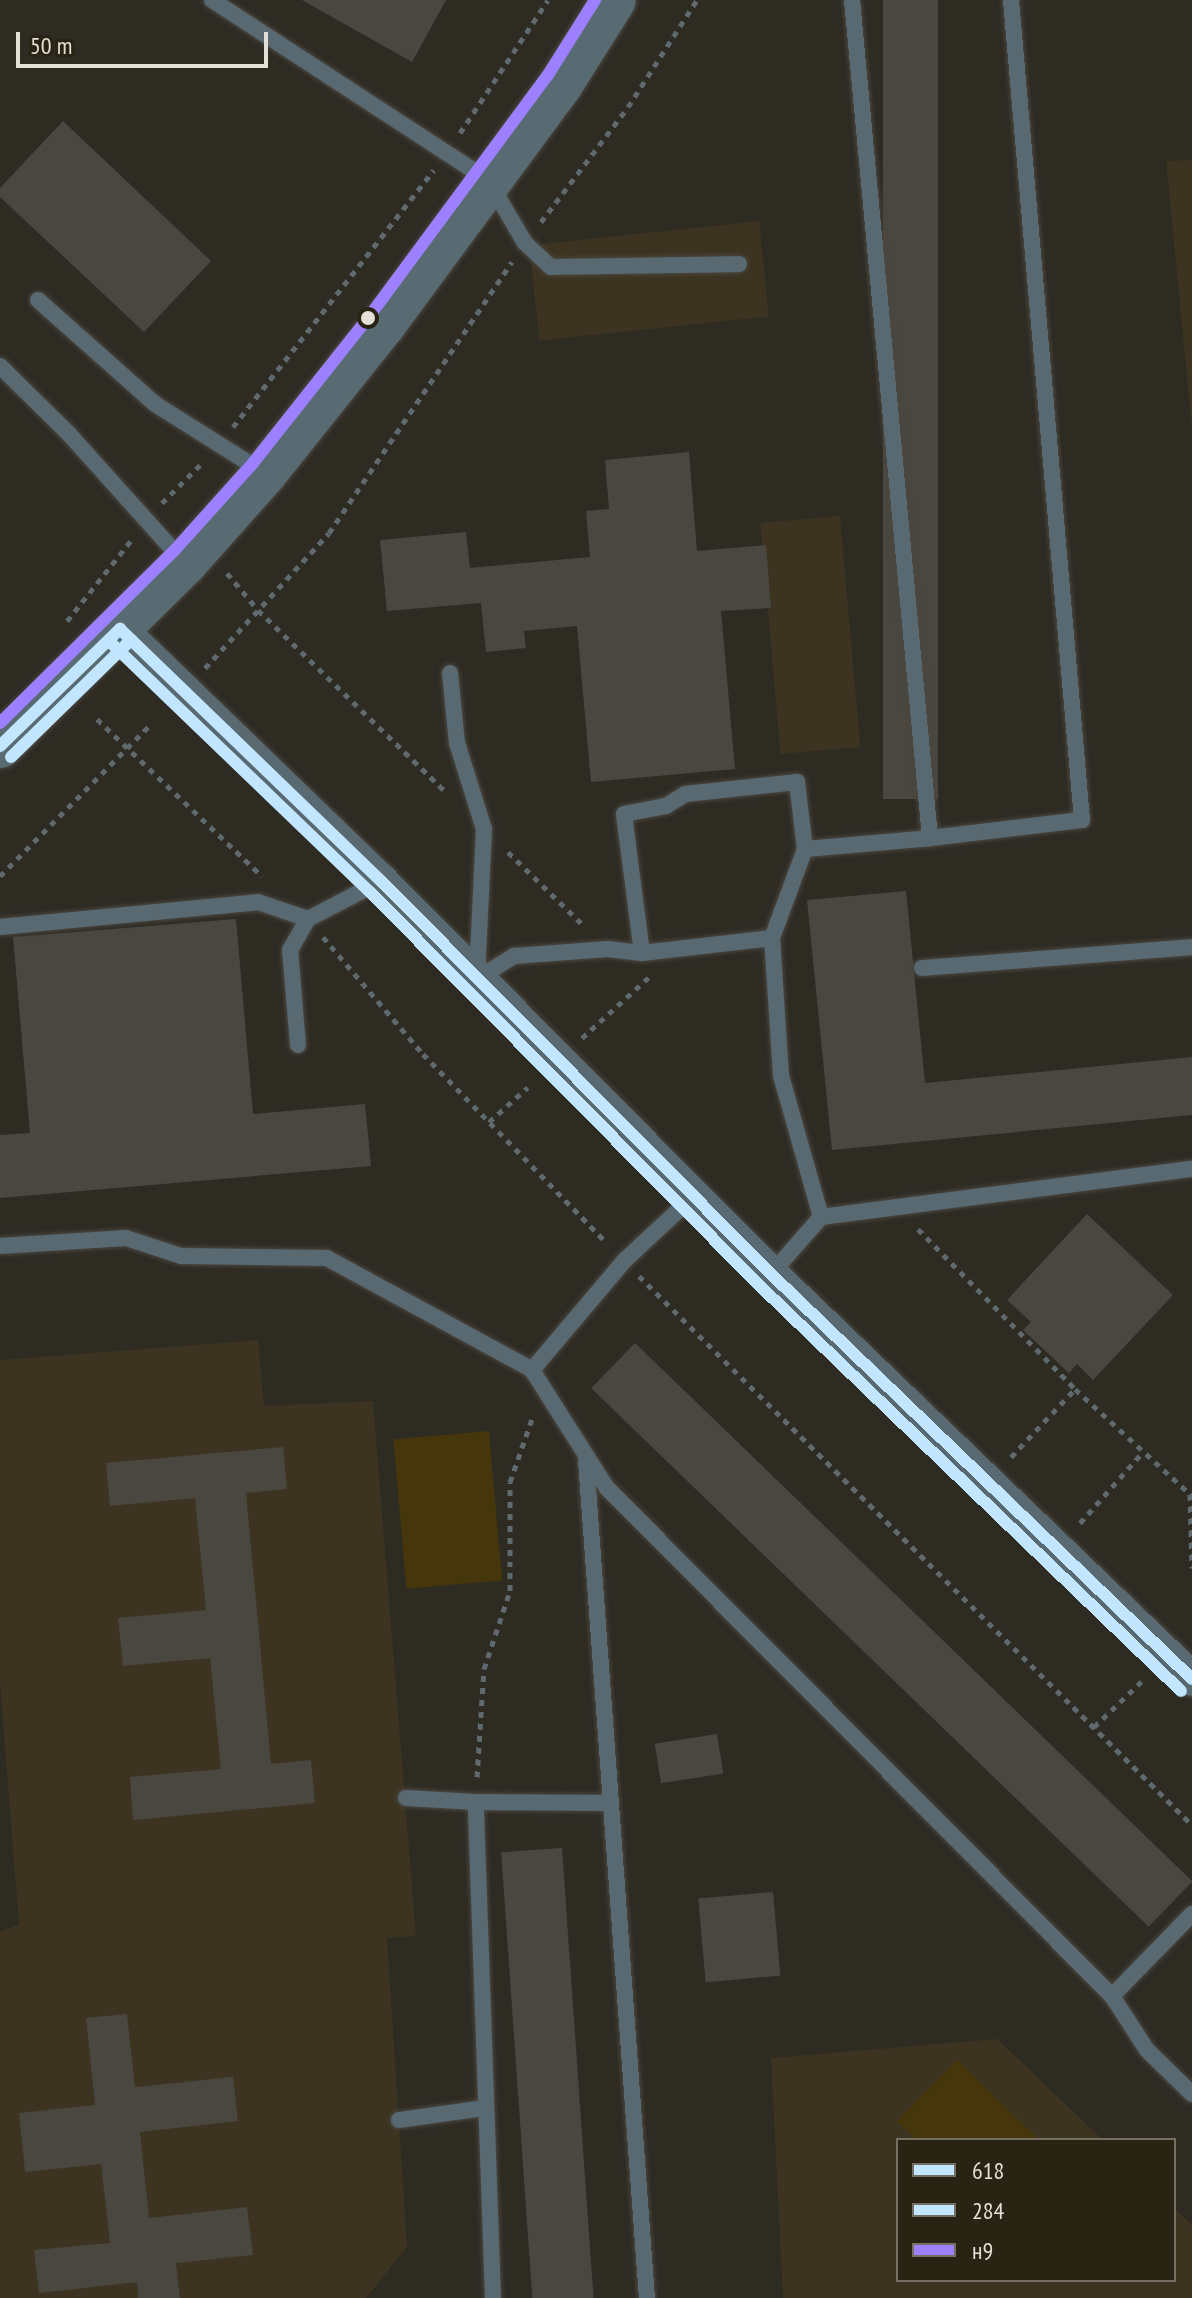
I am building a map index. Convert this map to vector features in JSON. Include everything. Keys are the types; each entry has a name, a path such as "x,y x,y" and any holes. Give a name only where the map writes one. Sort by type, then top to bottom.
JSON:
{"street":[{"path":"0,746 120,629 203,564 265,473 384,324 561,84 614,0"},
{"path":"120,629 381,881 771,1274 1192,1679"}],"lane":[{"path":"212,0 448,151 488,180 525,243 551,267 739,264"},
{"path":"852,0 930,838"},
{"path":"805,849 1082,820 1011,0"},
{"path":"38,300 155,404 265,473"},
{"path":"0,366 69,434 146,522 203,564"},
{"path":"450,673 457,743 484,829 477,979"},
{"path":"642,953 624,814 666,806 685,794 797,782 805,849 772,938 781,1076 821,1217"},
{"path":"298,1045 290,950 308,919 381,881"},
{"path":"0,927 258,902 308,919"},
{"path":"477,979 514,956 608,949 642,953 772,938"},
{"path":"922,968 1192,947"},
{"path":"771,1274 821,1217 1192,1169"},
{"path":"532,1370 624,1261 694,1196"},
{"path":"0,1246 126,1238 181,1256 327,1258 532,1370 607,1488 1112,1996 1147,2050 1192,2094"},
{"path":"586,1458 647,2298"},
{"path":"406,1798 609,1803"},
{"path":"476,1802 484,2108 493,2298"},
{"path":"1112,1996 1192,1914"},
{"path":"399,2120 484,2108"}],"path":[{"path":"64,625 146,522 219,446 448,151 548,0"},
{"path":"204,670 329,533 525,243 628,107 697,0"},
{"path":"203,564 258,610 608,949"},
{"path":"97,719 308,919 423,1054 624,1261 1192,1825"},
{"path":"0,876 151,724"},
{"path":"578,1041 649,976"},
{"path":"489,1122 528,1087"},
{"path":"896,1207 1075,1389 1191,1495 1192,1568"},
{"path":"1011,1457 1075,1389"},
{"path":"476,1802 484,1669 510,1591 510,1482 535,1411"},
{"path":"1080,1523 1143,1452"},
{"path":"1094,1727 1144,1679"}],"shaded area":[{"path":"1192,160 1192,428 1166,161"},
{"path":"759,221 769,316 539,341 529,245"},
{"path":"840,516 860,747 781,754 760,523"},
{"path":"258,1340 264,1406 373,1401 416,1936 387,1938 407,2247 366,2298 0,2298 0,1931 19,1925 0,1683 0,1360"},
{"path":"489,1431 502,1580 406,1589 393,1439"},
{"path":"997,2039 1101,2138 896,2138 896,2282 1176,2282 1176,2210 1192,2225 1192,2298 783,2298 771,2058"},
{"path":"957,2060 1037,2138 915,2138 897,2121"}],"building":[{"path":"302,0 446,0 412,62"},
{"path":"883,0 938,0 938,799 883,799"},
{"path":"63,121 211,261 144,332 0,197 0,188"},
{"path":"689,452 697,551 766,545 771,608 721,611 735,769 591,782 577,626 524,631 526,648 486,652 481,603 387,611 380,540 466,532 470,568 590,557 586,511 609,509 605,460"},
{"path":"906,891 925,1083 1192,1057 1192,1115 832,1150 807,900"},
{"path":"236,919 253,1114 365,1104 371,1166 0,1198 0,1135 30,1133 13,937"},
{"path":"1087,1214 1173,1295 1093,1380 1077,1364 1069,1373 1023,1330 1031,1322 1007,1300"},
{"path":"635,1343 1192,1881 1149,1927 591,1388"},
{"path":"283,1447 287,1489 246,1493 271,1764 311,1760 315,1803 133,1820 130,1777 221,1769 210,1658 123,1666 118,1618 206,1610 195,1498 110,1506 106,1463"},
{"path":"717,1734 723,1774 661,1783 655,1744"},
{"path":"562,1848 593,2298 532,2298 501,1852"},
{"path":"773,1892 780,1976 706,1982 698,1899"},
{"path":"127,2014 135,2087 233,2077 238,2121 140,2132 149,2218 247,2207 253,2255 176,2263 180,2298 138,2298 137,2282 39,2293 34,2250 110,2243 101,2164 25,2172 19,2113 95,2105 86,2018"}],"transit line":[{"name":"н9","path":"0,723 173,552 253,463 371,314 548,75 595,0"},
{"name":"618","path":"120,629 381,881 771,1274 1192,1679"},
{"name":"618","path":"0,746 120,629"},
{"name":"284","path":"11,757 131,640"},
{"name":"284","path":"109,641 370,892 760,1286 1181,1691"}]}
